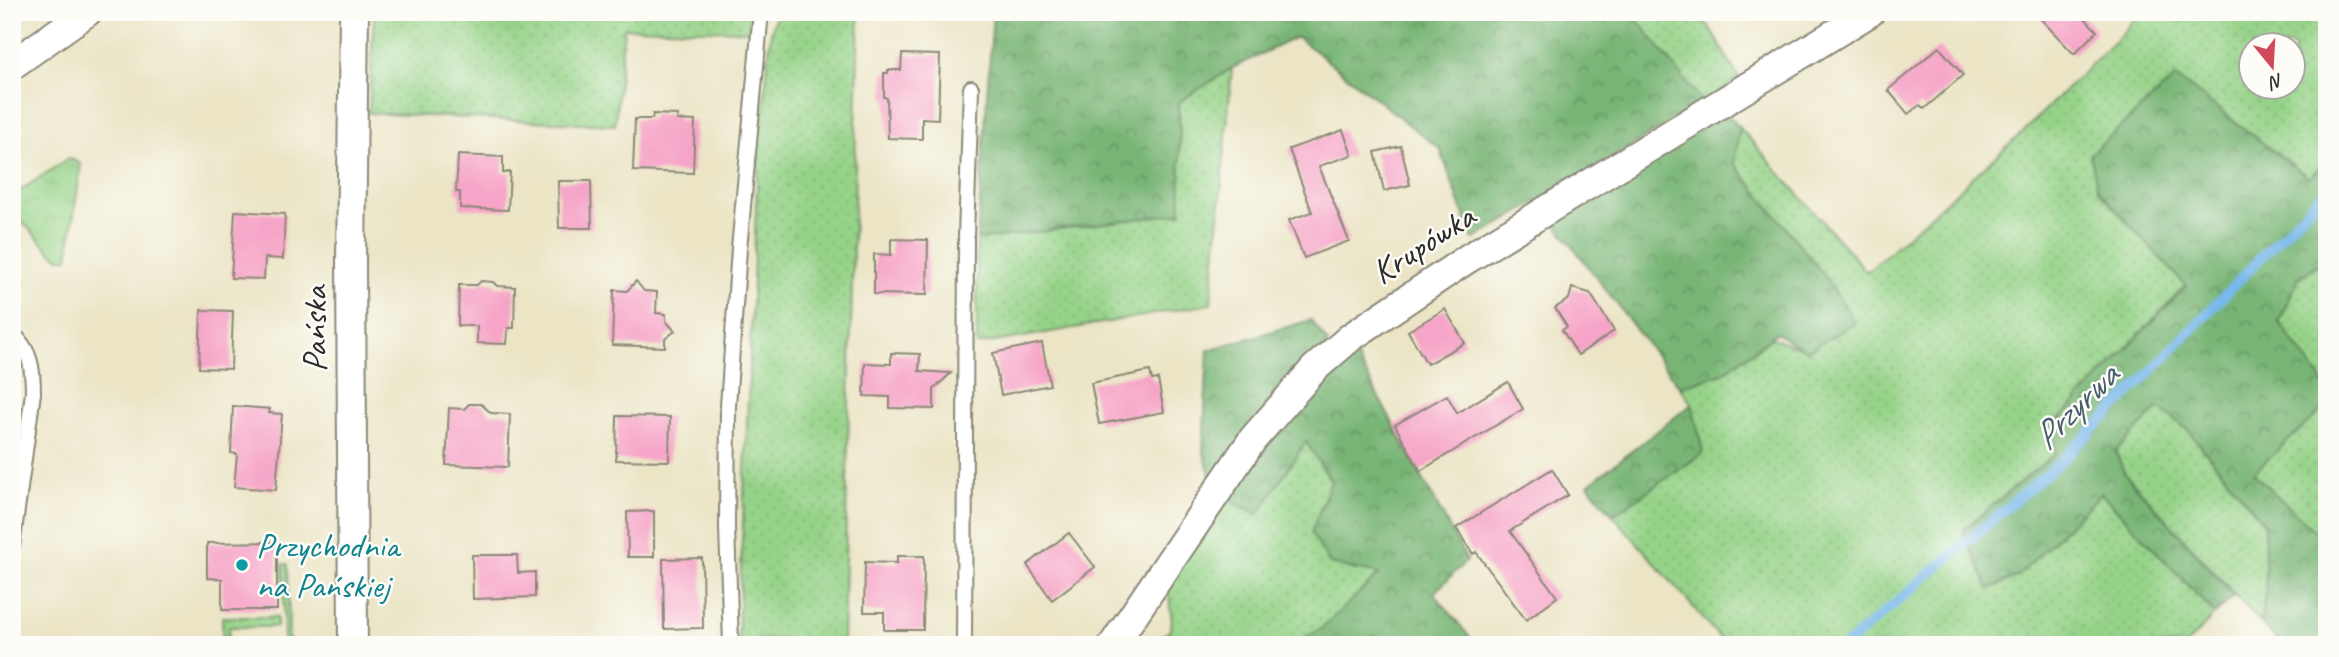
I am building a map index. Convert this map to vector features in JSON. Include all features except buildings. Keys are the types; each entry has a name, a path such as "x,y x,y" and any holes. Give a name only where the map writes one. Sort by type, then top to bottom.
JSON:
{"street":[{"path":"12,65 88,12"},
{"name":"Pańska","path":"353,645 351,259 354,12"},
{"name":"Krupówka","path":"1113,645 1253,439 1315,369 1351,337 1467,259 1870,12"}],"lane":[{"path":"731,645 727,527 729,406 739,249 761,12"},
{"path":"964,645 966,236 971,88"},
{"path":"12,333 30,355 33,393 12,546"}],"green space":[{"path":"374,12 750,12 749,31 624,28 615,125 369,113"},
{"path":"777,12 859,12 843,640 738,639 758,162 771,32"},
{"path":"993,12 1631,12 1703,103 1473,240 1440,149 1297,37 1232,68 1179,102 1181,213 977,240"},
{"path":"1631,12 1700,12 1739,78 1703,103"},
{"path":"2140,12 2327,12 2327,160 2309,178 2176,77 2098,190 2186,285 2053,426 2056,453 1963,530 1990,589 2018,576 2101,493 2215,614 2186,645 1726,645 1613,515 1703,453 1692,404 1680,387 1725,372 1772,338 1807,350 1854,323 1827,279 1733,163 1740,128 1867,272 2022,133 2122,34"},
{"path":"1232,68 1211,304 977,345 977,240 1181,213 1179,102"},
{"path":"2176,77 2309,178 2327,160 2327,257 2298,279 2279,322 2327,388 2327,405 2253,473 2327,543 2327,645 2281,645 2261,623 2266,586 2264,523 2187,429 2159,408 2116,451 2124,473 2234,596 2215,614 2101,493 2018,576 1989,589 1963,530 2056,453 2053,426 2186,286 2098,190 2090,154"},
{"path":"1726,113 1740,128 1734,163 1827,279 1855,323 1807,351 1776,333 1725,372 1680,387 1555,223"},
{"path":"69,158 81,164 68,258 60,258 12,211 12,196"},
{"path":"2327,257 2327,388 2279,322 2298,279"},
{"path":"1311,320 1328,343 1211,478 1203,450 1208,350"},
{"path":"1346,351 1355,354 1467,560 1434,593 1472,640 1471,645 1293,645 1322,628 1379,574 1330,564 1311,533 1331,481 1306,442 1258,514 1224,498 1333,370"},
{"path":"1692,404 1703,453 1613,515 1588,485"},
{"path":"2327,405 2327,543 2253,473"},
{"path":"2159,407 2187,429 2264,523 2266,586 2261,623 2124,473 2116,450"},
{"path":"1306,441 1331,481 1312,533 1330,564 1380,574 1322,628 1293,645 1143,645 1169,632 1172,620 1167,583 1224,498 1258,514"},
{"path":"283,564 288,564 289,645 284,645"},
{"path":"222,617 277,617 277,627 229,627 229,645 223,645"}],"waterway":[{"name":"Przyrwa","path":"1846,645 2058,464 2327,189"}],"place":[{"name":"Przychodnia na Pańskiej","path":"242,565"}]}
